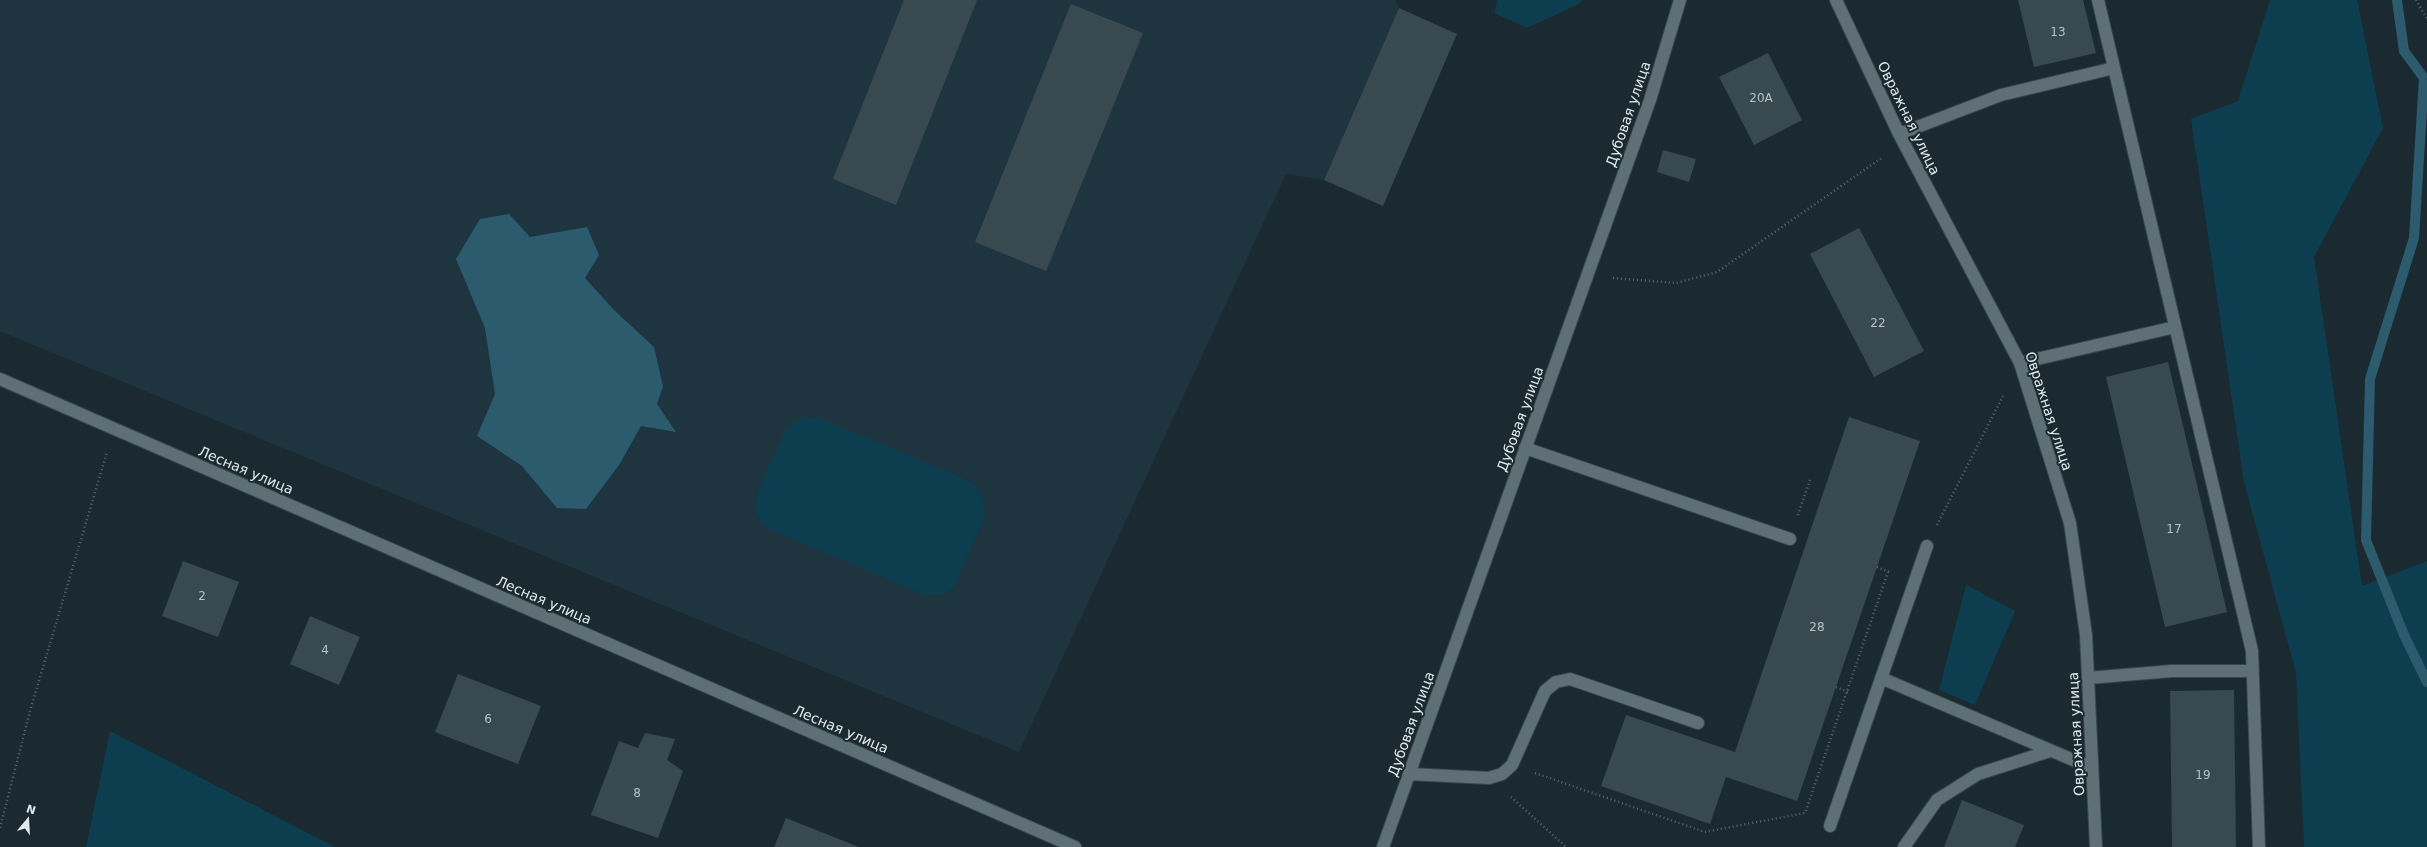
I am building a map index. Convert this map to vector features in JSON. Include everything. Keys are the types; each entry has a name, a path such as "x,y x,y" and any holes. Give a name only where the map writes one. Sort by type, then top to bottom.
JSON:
{"street":[{"name":"Дубовая улица","path":"1383,847 1650,100 1680,0"},
{"name":"Овражная улица","path":"1836,0 1899,134 2020,363 2070,523 2086,635 2096,847"},
{"path":"2098,0 2252,651 2259,847"},
{"path":"1899,134 2001,95 2114,68"},
{"path":"2020,363 2176,327"},
{"name":"Лесная улица","path":"0,379 1075,847"},
{"path":"1525,448 1790,539"},
{"path":"1830,826 1927,546"},
{"path":"2088,678 2172,671 2253,670"},
{"path":"1881,678 2092,768"},
{"path":"1409,774 1489,778 1502,774 1512,765 1545,691 1556,682 1570,679 1698,723"},
{"path":"1904,847 1937,800 1978,774 2050,750"}],"path":[{"path":"2416,0 2427,19"},
{"path":"1587,275 1676,283 1717,272 1891,151 1899,134"},
{"path":"1927,546 2020,363"},
{"path":"0,828 30,711 114,429"},
{"path":"1790,539 1810,480"},
{"path":"1512,765 1705,832 1805,813 1888,572"},
{"path":"1489,778 1566,847"}],"shaded area":[{"path":"0,0 1396,0 1399,8 1324,180 1286,174 1019,752 0,331"},
{"path":"1498,0 1582,0 1579,4 1527,28 1494,13"},
{"path":"2270,0 2357,0 2383,128 2314,257 2362,586 2427,561 2427,847 2304,847 2296,673 2244,482 2191,119 2238,101"},
{"path":"509,214 530,237 587,227 599,255 585,278 614,310 654,347 663,386 657,404 676,432 641,426 619,465 586,509 557,508 522,466 477,436 495,394 485,328 456,259 480,219"},
{"path":"806,417 819,418 972,482 982,498 984,518 954,587 945,594 925,595 771,530 761,521 756,512 756,508 762,481 784,434 790,425"},
{"path":"1966,585 2015,611 1975,705 1939,690"},
{"path":"110,731 335,847 86,847"}],"building":[{"path":"904,0 977,0 896,205 833,179"},
{"path":"2018,0 2083,0 2096,53 2034,67"},
{"path":"1071,4 1143,33 1046,271 975,242"},
{"path":"1399,8 1457,34 1383,206 1324,180"},
{"path":"1768,53 1802,120 1754,145 1719,77"},
{"path":"1663,150 1696,159 1689,182 1657,172"},
{"path":"1859,228 1924,351 1874,377 1810,254"},
{"path":"2168,362 2227,612 2165,627 2106,377"},
{"path":"1849,417 1920,441 1797,801 1726,777 1710,824 1601,786 1626,715 1735,752"},
{"path":"183,561 239,582 218,637 162,616"},
{"path":"310,616 360,637 339,685 290,664"},
{"path":"458,674 541,706 518,764 435,732"},
{"path":"2234,690 2236,847 2172,847 2170,691"},
{"path":"645,733 675,739 667,760 683,771 658,838 591,815 619,741 638,748"},
{"path":"1962,800 2024,825 2015,847 1944,847"},
{"path":"786,818 859,847 774,847"}],"waterway":[{"path":"2397,0 2404,51 2424,78 2414,238 2370,379 2366,540 2404,635 2427,682"}]}
